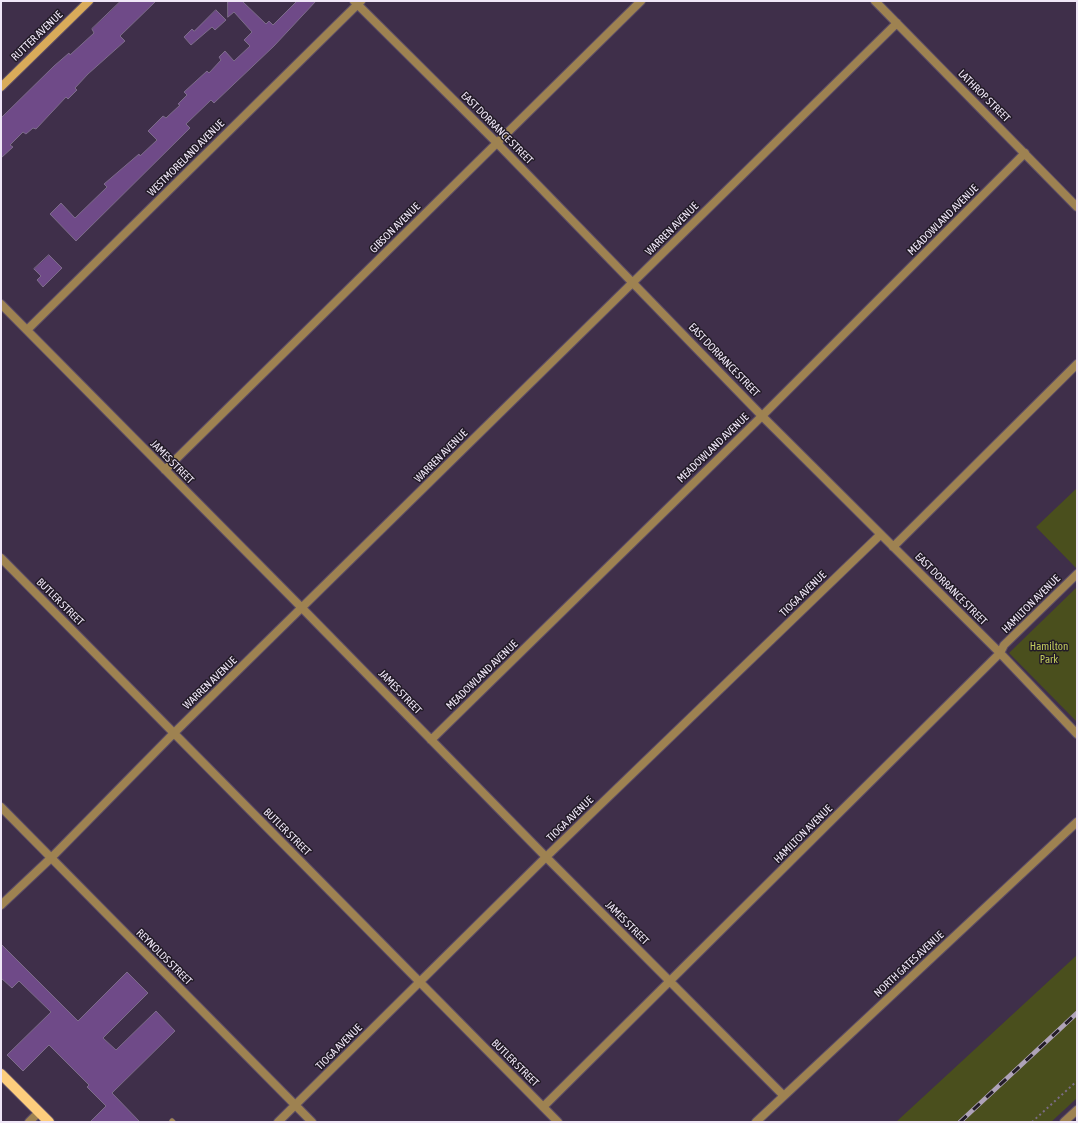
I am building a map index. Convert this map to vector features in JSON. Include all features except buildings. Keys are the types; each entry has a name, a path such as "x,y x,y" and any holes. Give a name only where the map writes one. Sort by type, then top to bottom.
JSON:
{"main road":[{"name":"RUTTER AVENUE","path":"1,87 89,1"},
{"path":"1,1074 49,1122"}],"street":[{"name":"GIBSON AVENUE","path":"165,470 641,1"},
{"name":"LATHROP STREET","path":"875,1 1077,207"},
{"name":"EAST DORRANCE STREET","path":"357,2 634,282 762,416 1000,653 1077,734"},
{"name":"WESTMORELAND AVENUE","path":"27,330 357,2"},
{"name":"WARREN AVENUE","path":"1,905 51,858 174,733 897,23"},
{"name":"MEADOWLAND AVENUE","path":"431,740 762,416 1025,153"},
{"name":"JAMES STREET","path":"1,304 302,608 546,858 783,1096"},
{"path":"893,547 1077,364"},
{"name":"TIOGA AVENUE","path":"278,1122 546,858 880,535"},
{"name":"BUTLER STREET","path":"1,558 558,1122"},
{"name":"HAMILTON AVENUE","path":"543,1107 1000,653 1004,646 1077,574"},
{"name":"REYNOLDS STREET","path":"1,807 312,1122"},
{"name":"NORTH GATES AVENUE","path":"756,1122 1077,822"},
{"path":"1064,1122 1077,1110"},
{"path":"29,1122 39,1112"}],"path":[{"path":"1032,1122 1077,1081"}],"green space":[{"path":"1077,488 1077,569 1036,527"},
{"name":"Hamilton Park","path":"1077,587 1077,722 1009,653"},
{"path":"1077,955 1077,1098 1051,1122 896,1122"}],"railway":[{"path":"960,1122 1077,1013"}]}
